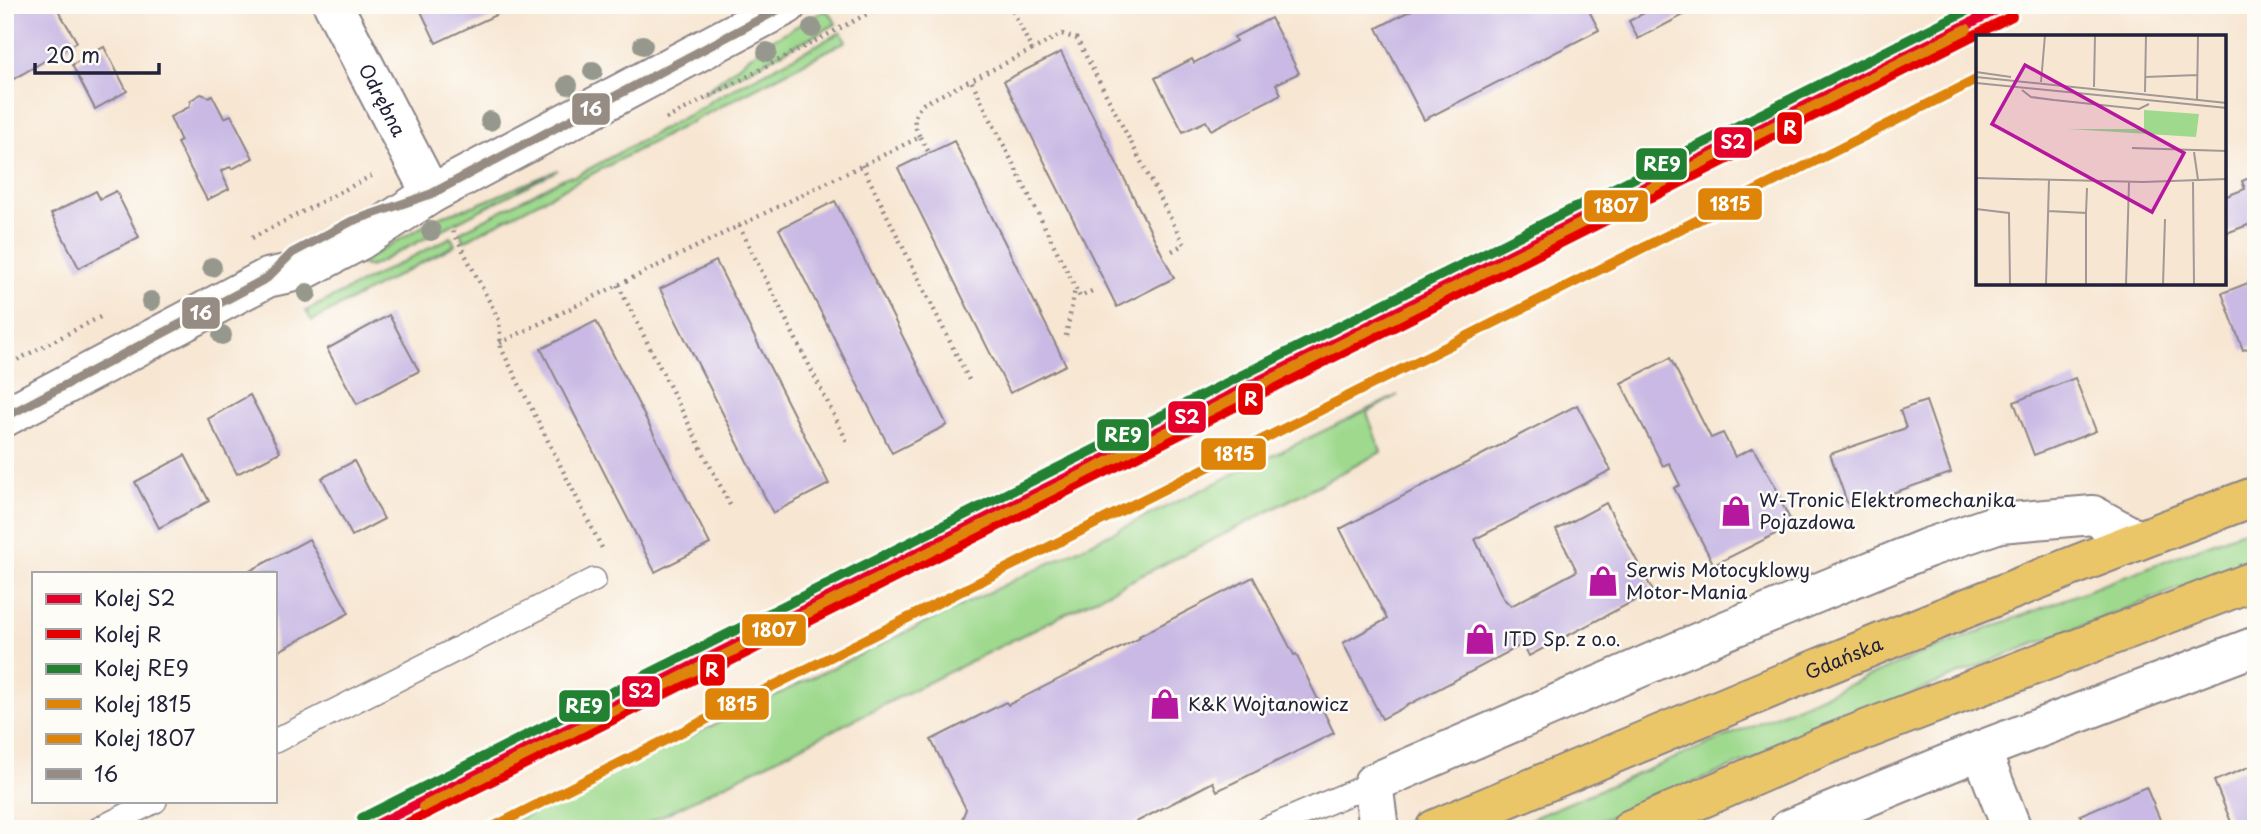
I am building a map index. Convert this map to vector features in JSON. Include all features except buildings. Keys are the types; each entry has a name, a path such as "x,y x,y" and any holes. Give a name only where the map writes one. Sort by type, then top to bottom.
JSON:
{"main road":[{"name":"Gdańska","path":"1435,829 1801,675 2138,540 2256,496"},
{"path":"1631,829 1821,747 2256,580"}],"street":[{"name":"Odrębna","path":"333,5 431,194"},
{"path":"5,417 267,278 304,270 359,241 431,194 787,5"},
{"path":"1379,829 1373,783 1727,630 1927,548 2000,523 2093,515 2138,540"},
{"path":"1789,829 1981,750 2256,646"},
{"path":"1981,750 2012,829"}],"lane":[{"path":"276,740 594,580"},
{"path":"1266,829 1373,783"},
{"path":"99,829 153,802"}],"path":[{"path":"859,18 884,5"},
{"path":"1010,5 1032,50"},
{"path":"928,151 915,126 915,115 923,104 1062,34 1077,39 1184,244 1172,251"},
{"path":"971,80 1080,298 1096,289"},
{"path":"500,343 920,137"},
{"path":"240,244 411,155"},
{"path":"861,165 971,384"},
{"path":"738,226 849,445"},
{"path":"453,231 499,320 500,343 605,554"},
{"path":"618,285 730,505"},
{"path":"1066,336 1075,289"},
{"path":"5,366 106,314"}],"green space":[{"path":"824,11 831,14 836,24 701,95 768,42"},
{"path":"841,32 846,41 464,241 460,232 566,177 576,176"},
{"path":"558,170 370,267 358,263 441,216 476,205"},
{"path":"451,237 455,245 312,321 306,311"},
{"path":"1398,395 1367,413 1381,452 1254,519 636,829 498,829"},
{"path":"2256,526 2256,559 2011,653 1580,829 1507,829 1924,653"}],"rail line":[{"name":"RE9","path":"362,818 1978,5"},
{"name":"S2","path":"368,829 2006,5"},
{"name":"R","path":"396,829 2012,16"},
{"name":"1807","path":"423,807 1967,29"},
{"name":"1815","path":"489,829 1976,80"}],"transit line":[{"name":"16","path":"5,417 267,278 292,253 352,221 431,194 787,5"}],"place":[{"name":"W-Tronic Elektromechanika Pojazdowa","path":"1736,511"},
{"name":"Serwis Motocyklowy Motor-Mania","path":"1603,581"},
{"name":"ITD Sp. z o.o.","path":"1480,639"},
{"name":"K&K Wojtanowicz","path":"1165,704"}]}
